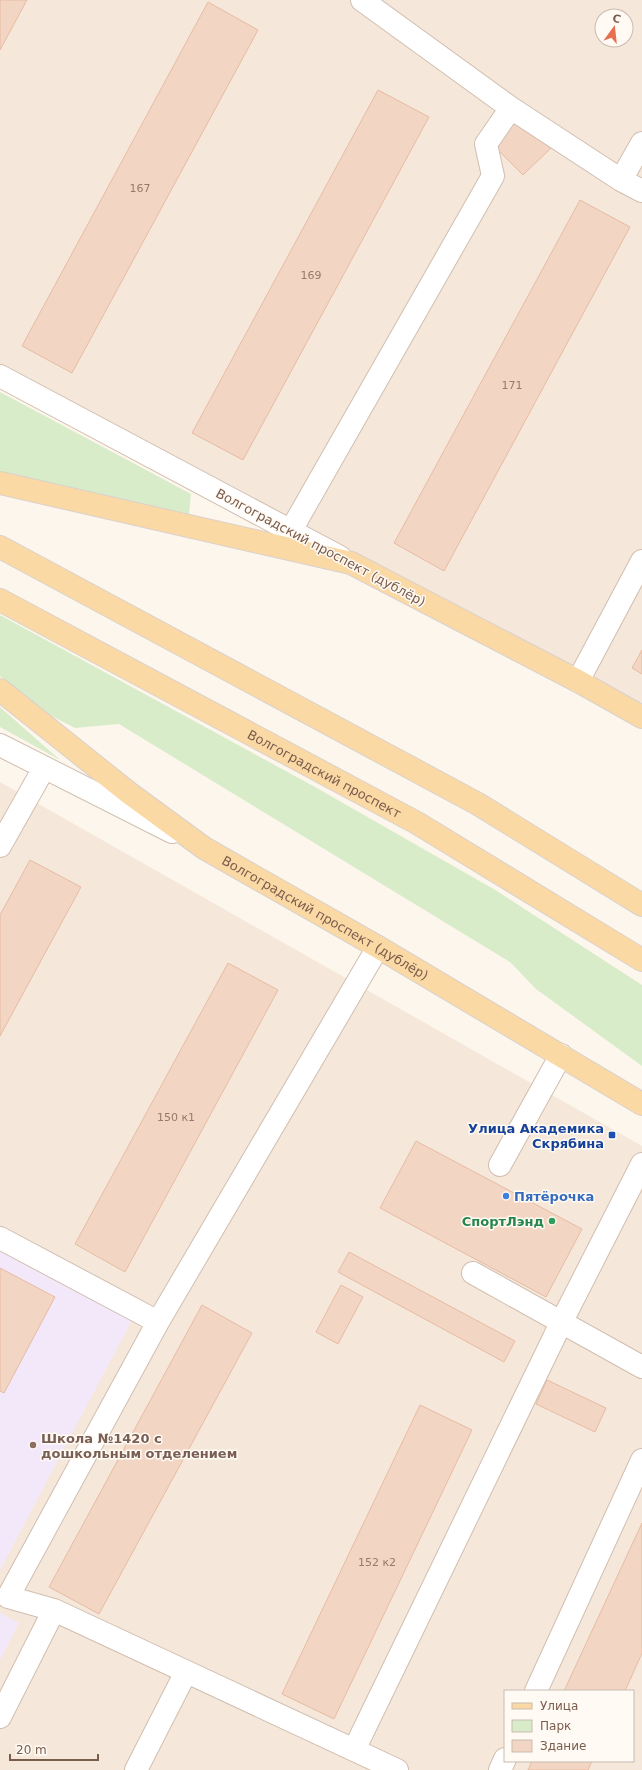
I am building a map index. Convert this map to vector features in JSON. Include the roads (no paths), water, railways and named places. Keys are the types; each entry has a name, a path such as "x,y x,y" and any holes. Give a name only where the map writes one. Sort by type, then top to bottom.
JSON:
{"main road":[{"path":"0,483 351,563"},
{"path":"0,547 478,804 642,906"},
{"name":"Волгоградский проспект (дублёр)","path":"351,563 578,681 642,717"},
{"name":"Волгоградский проспект","path":"0,600 417,823 642,960"},
{"path":"0,690 129,793 204,848"},
{"name":"Волгоградский проспект (дублёр)","path":"204,848 378,947 642,1104"}],"street":[{"path":"362,0 511,108 621,180 642,191"},
{"path":"290,532 493,176 486,144 511,108"},
{"path":"621,180 642,143"},
{"name":"Волгоградский проспект (дублёр)","path":"0,376 290,532 351,563"},
{"path":"578,681 642,561"},
{"name":"Волгоградский проспект (дублёр)","path":"0,745 204,848"},
{"path":"0,846 44,768"},
{"path":"378,947 158,1322 4,1594 54,1610 396,1770"},
{"path":"500,1164 561,1055"},
{"path":"354,1750 562,1321 642,1164"},
{"path":"0,1238 158,1322"},
{"path":"473,1273 562,1321 642,1367"},
{"path":"536,1690 642,1460"},
{"path":"0,1717 54,1610"},
{"path":"136,1770 186,1672"}],"place":[{"name":"Улица Академика Скрябина","path":"612,1135"},
{"name":"Пятёрочка","path":"506,1196"},
{"name":"СпортЛэнд","path":"552,1221"},
{"name":"Школа №1420 с дошкольным отделением","path":"33,1445"}]}
